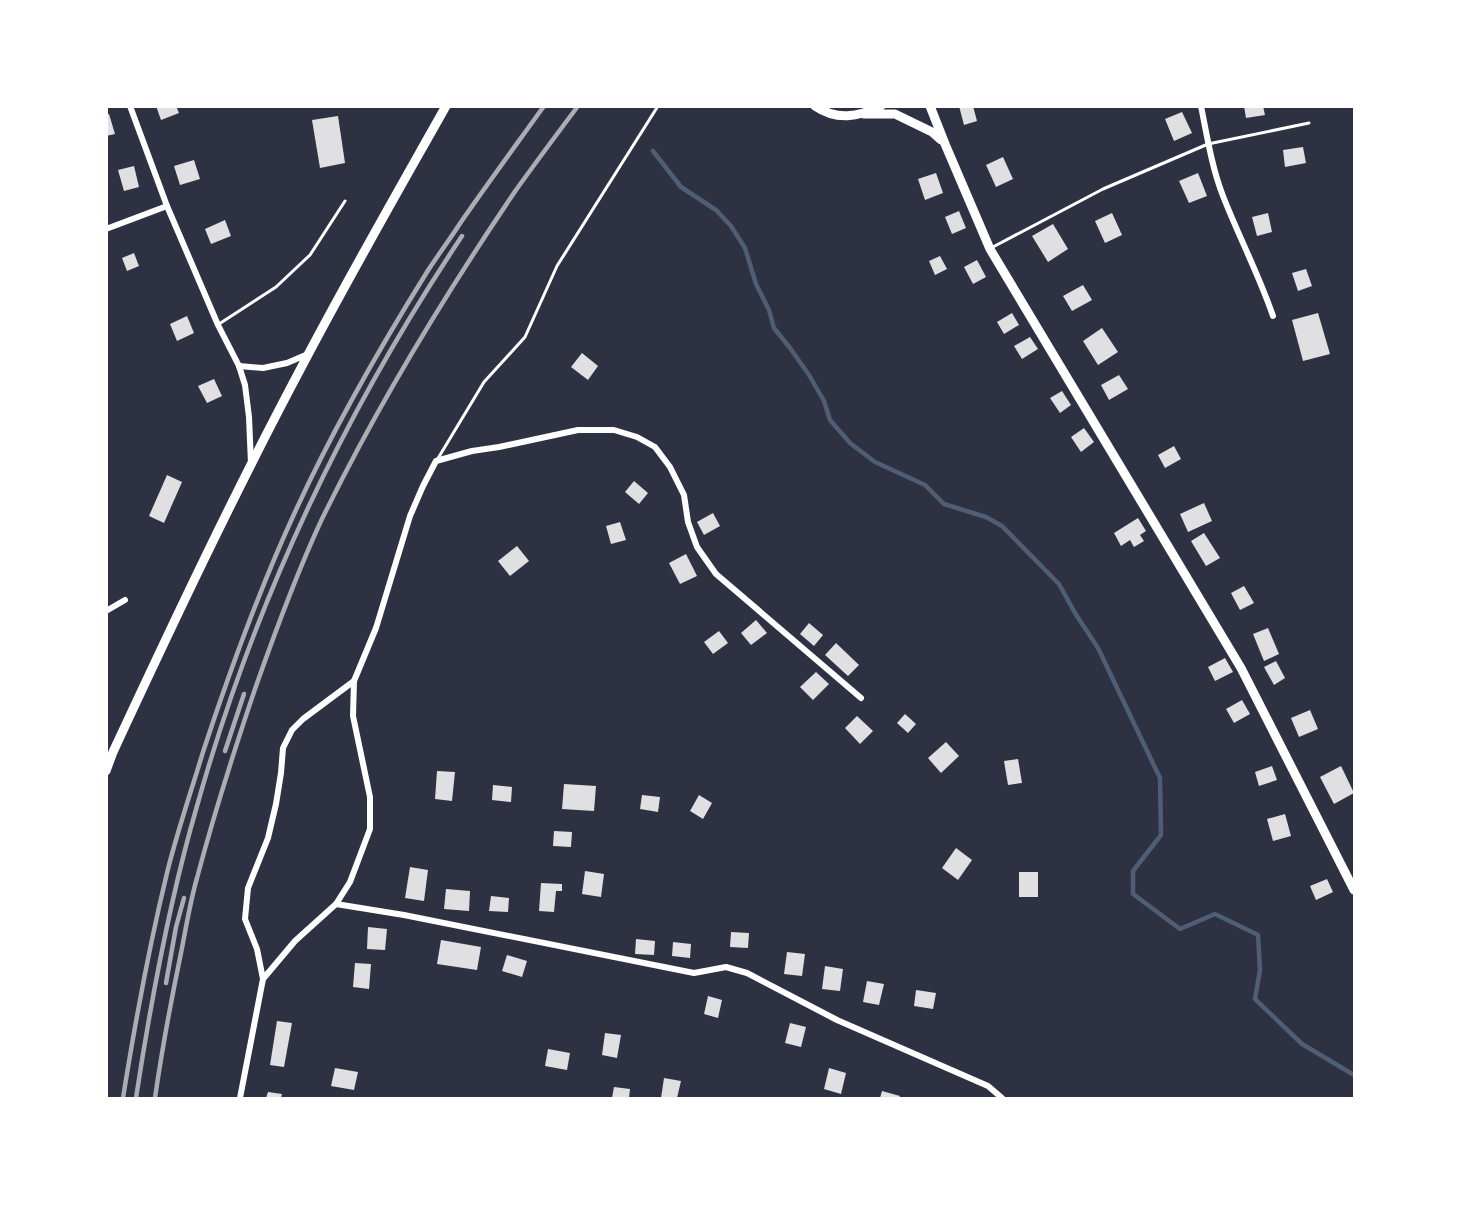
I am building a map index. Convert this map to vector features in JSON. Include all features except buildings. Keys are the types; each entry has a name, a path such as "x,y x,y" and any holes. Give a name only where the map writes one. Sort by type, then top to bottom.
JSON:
{"main road":[{"path":"106,771 178,611 251,466 309,353 446,106"},
{"path":"815,106 822,111 843,117 895,114 932,132 945,144"},
{"path":"864,114 881,106"},
{"path":"930,106 990,249 1241,668 1354,890"}],"street":[{"path":"130,106 167,206 218,325 239,366 245,385 249,417 251,466"},
{"path":"1201,106 1208,144 1222,194 1263,286 1273,316"},
{"path":"106,229 167,206"},
{"path":"239,366 263,368 287,363 309,353"},
{"path":"263,979 296,941 336,904 350,882 370,829 370,797 353,717 354,681 376,628 410,516 436,461 472,451 578,430 614,430 637,437 655,447 670,467 684,495 688,522 697,547 716,574 861,698"},
{"path":"106,611 126,600"},
{"path":"240,1098 263,979 257,949 245,919 248,888 268,838 276,804 283,748 292,730 303,719 354,681"},
{"path":"336,904 404,915 693,973 726,967 747,973 837,1020 988,1086 1002,1098"}],"lane":[{"path":"436,461 484,382 525,337 557,266 658,106"},
{"path":"990,249 1103,189 1208,144 1309,123"},
{"path":"218,325 276,287 310,255 345,201"}],"waterway":[{"path":"653,151 681,187 716,210 731,226 745,248 756,284 769,310 774,328 809,375 824,401 830,420 850,443 875,462 925,485 944,504 986,517 1002,526 1059,584 1098,648 1160,778 1161,835 1133,871 1133,894 1180,929 1215,914 1258,935 1260,970 1255,999 1302,1044 1354,1075"}],"railway":[{"path":"123,1098 148,957 171,858 213,721 269,571 325,450 391,330 435,259 544,106"},
{"path":"155,1098 188,915 204,854 255,689 303,562 343,478 412,352 516,190 578,106"},
{"path":"136,1098 155,988 178,878 220,730 246,656 275,583 342,440 379,370 419,302 462,236"},
{"path":"225,751 244,694"},
{"path":"166,983 176,927 184,898"}]}
